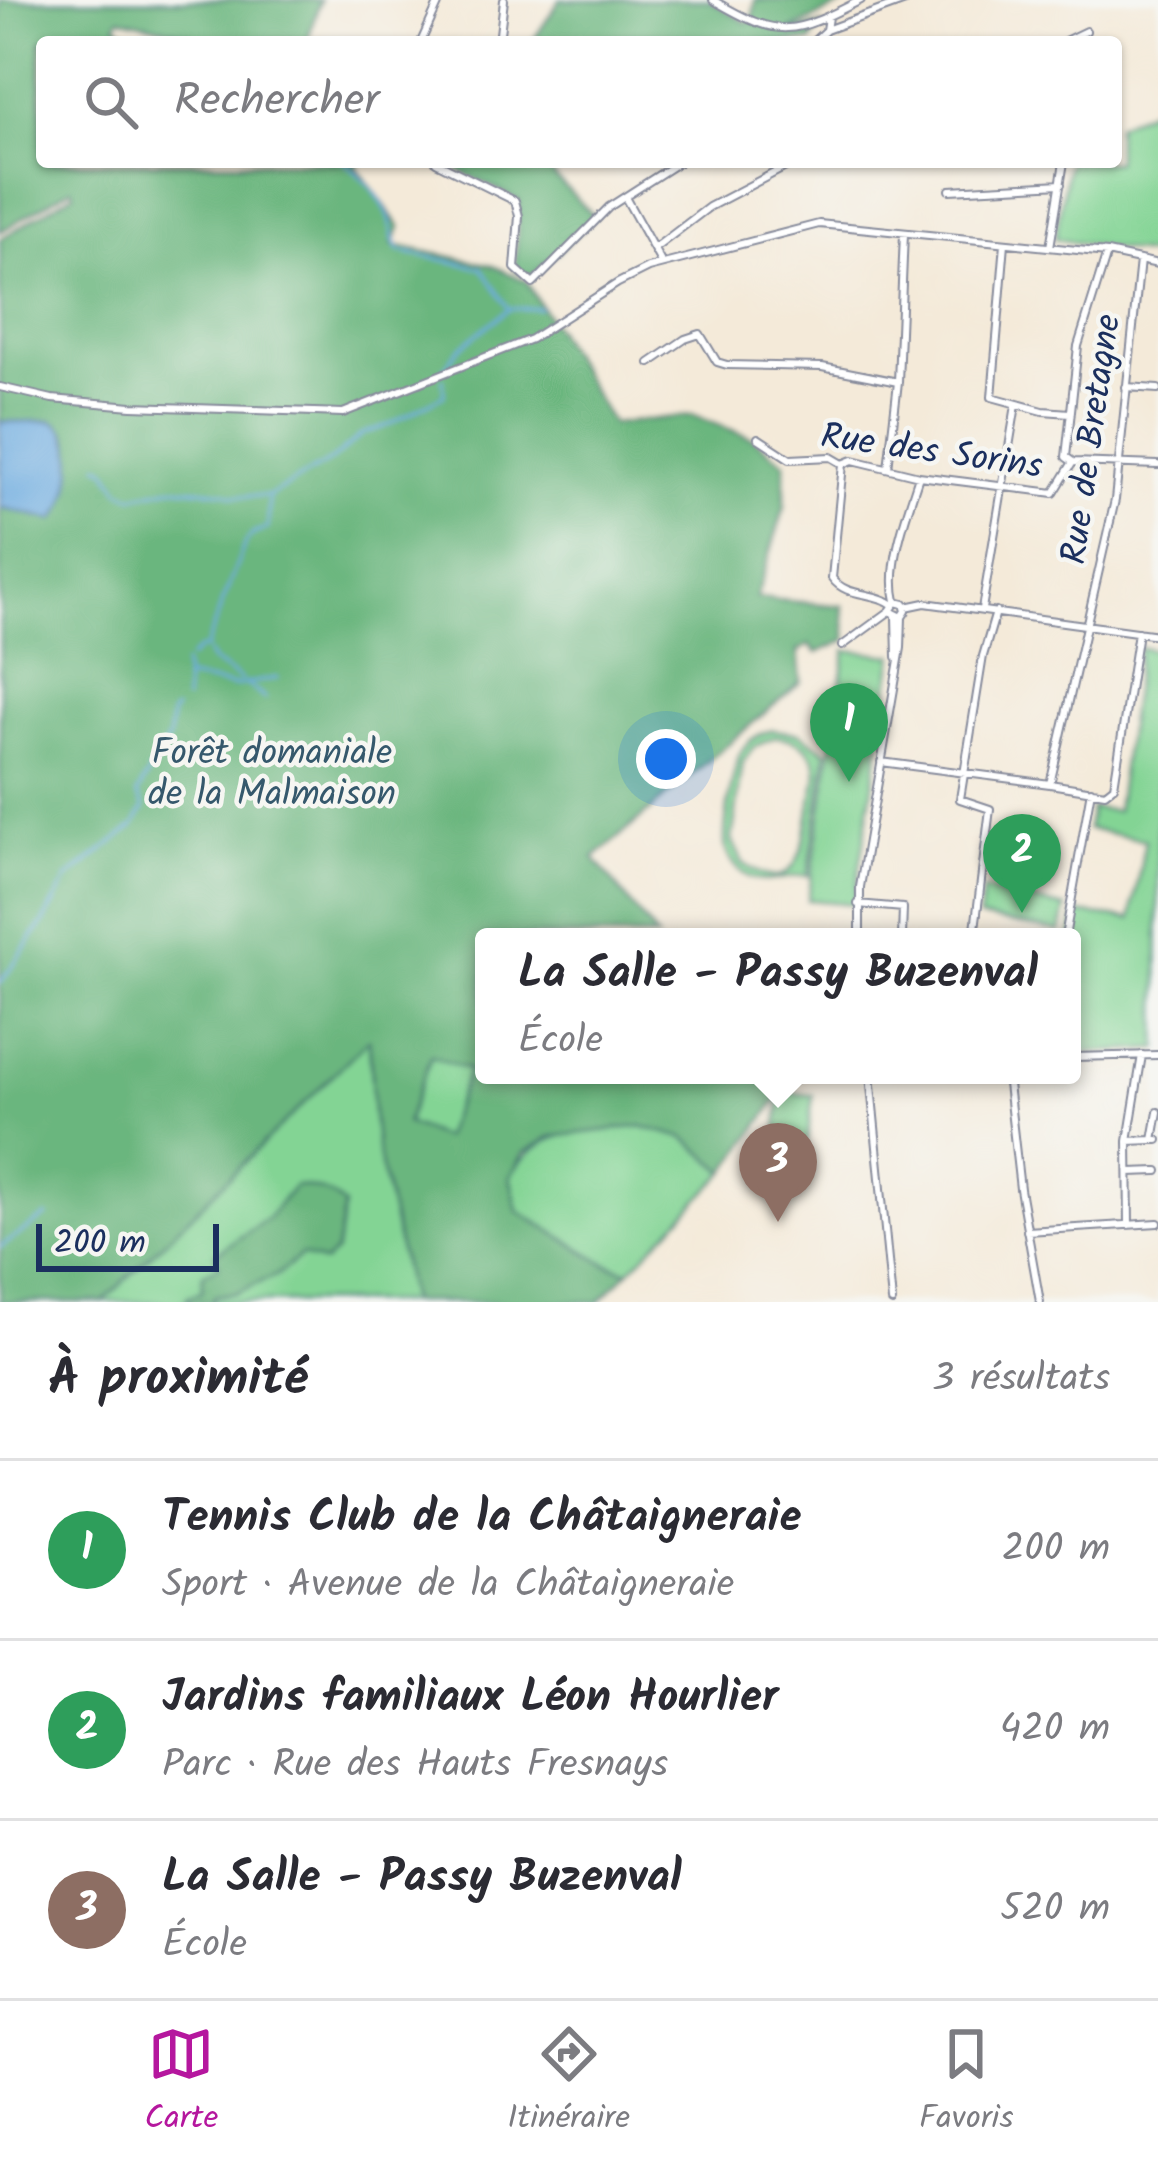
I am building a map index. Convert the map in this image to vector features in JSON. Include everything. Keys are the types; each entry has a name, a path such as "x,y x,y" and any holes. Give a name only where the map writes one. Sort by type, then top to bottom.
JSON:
{"street":[{"path":"424,36 440,0"},
{"path":"500,34 504,0"},
{"path":"713,0 772,30 828,17 861,0"},
{"path":"820,36 908,0"},
{"path":"826,30 828,17"},
{"path":"1076,36 1086,31"},
{"path":"451,168 514,201 519,216 515,268 533,284 584,230 670,168"},
{"path":"655,248 709,207 784,168"},
{"path":"1049,248 1063,168"},
{"path":"950,190 1061,184"},
{"path":"625,198 662,264"},
{"path":"0,387 33,396 132,406 343,412 532,339 618,283 662,264 819,224 1107,254 1158,264"},
{"path":"888,468 898,382 904,231"},
{"path":"1005,243 992,397 1070,413"},
{"path":"1073,462 1066,457 1078,346 1107,254"},
{"name":"Rue de Bretagne","path":"1050,784 1115,500 1140,260"},
{"path":"650,363 700,334 717,362 727,365 822,367 898,382"},
{"path":"1126,387 1158,388"},
{"path":"982,610 1016,405"},
{"name":"Rue des Sorins","path":"758,438 790,459 831,457 844,464 853,460 919,476 1054,493 1073,462 1158,465"},
{"path":"844,464 832,578 848,591 887,599 895,610"},
{"path":"859,928 858,904 898,660 893,590 898,552 919,476"},
{"path":"842,646 895,610 926,603 1158,635"},
{"path":"975,928 990,809 962,801 983,656 996,612"},
{"path":"881,762 1105,793 1114,786 1138,632"},
{"path":"1066,928 1091,790"},
{"path":"858,904 903,908 902,928"},
{"path":"1081,1057 1158,1054"},
{"path":"1130,1225 1128,1141 1142,1055"},
{"path":"871,1084 892,1302"},
{"path":"1008,1084 1040,1302"},
{"path":"1128,1141 1155,1140 1158,1112"},
{"path":"1129,1172 1158,1171"},
{"path":"1028,1231 1158,1223"}],"green space":[{"name":"Forêt domaniale de la Malmaison","path":"0,0 320,0 309,36 188,36 119,18 117,25 132,36 36,36 36,168 357,168 400,227 393,245 491,265 526,281 612,424 692,415 753,438 785,462 785,506 756,598 843,606 847,640 817,653 810,645 798,651 801,682 594,858 650,928 475,928 475,1084 782,1084 782,1093 726,1172 685,1138 641,1126 550,1137 524,1153 510,1177 518,1211 606,1264 629,1271 599,1302 410,1302 375,1139 369,1039 103,1302 0,1302 0,507 54,519 69,482 72,454 64,430 53,421 0,422 0,239 74,193 72,188 0,232","holes":["431,1056 469,1070 443,1138 406,1123"]},
{"path":"560,0 709,0 746,22 752,20 755,0 842,0 845,4 787,31 822,25 814,36 536,36"},
{"path":"1158,110 1158,226 1151,255 1055,239 1067,168 1122,168 1122,122"},
{"path":"454,168 550,168 595,217 531,276 515,269 519,201"},
{"path":"1139,648 1158,650 1158,1049 1081,1053 1081,928 1072,928 1075,913 1131,919 1145,840 1087,829 1091,808 1116,811"},
{"path":"846,650 894,655 854,904 808,900"},
{"path":"772,730 799,733 827,751 808,876 768,881 744,874 734,864 725,835 732,781 742,750 755,737","holes":["782,738 808,750 817,772 800,853 786,873 775,876 743,863 732,840 743,762 754,747"]},
{"path":"983,890 1066,908 1062,928 979,918"},
{"path":"369,1038 379,1139 410,1302 103,1302"},
{"path":"431,1055 469,1070 443,1138 405,1124"},
{"path":"781,1092 813,1095 806,1153 775,1149"},
{"path":"641,1126 685,1138 726,1172 629,1271 607,1264 518,1211 510,1177 536,1148 566,1135"},
{"path":"294,1186 321,1190 344,1206 336,1251 324,1263 302,1255 277,1275 236,1293 215,1296 211,1302 186,1302 202,1291 203,1274 219,1266 215,1254 267,1219"}],"water":[{"path":"53,421 63,429 72,454 71,483 61,510 54,520 0,507 0,422"}],"waterway":[{"path":"351,168 383,204 399,251 482,268 509,309"},
{"path":"443,370 458,349 509,309 540,308"},
{"path":"99,465 120,490 133,496 173,487 269,496 332,460 362,434 444,395 443,379"},
{"path":"189,659 205,649 245,543 268,528 269,496"},
{"path":"207,652 212,661 241,680"},
{"path":"184,664 185,701"},
{"path":"185,678 234,686 277,678"},
{"path":"248,685 265,699"},
{"path":"0,983 44,922 68,878 134,826 144,808 137,794 169,737 175,710"},
{"path":"0,1247 47,1216"}],"place":[{"name":"Tennis Club de la Châtaigneraie","path":"849,782"},
{"name":"Jardins familiaux Léon Hourlier","path":"1022,913"},
{"name":"La Salle - Passy Buzenval","path":"778,1222"}]}
